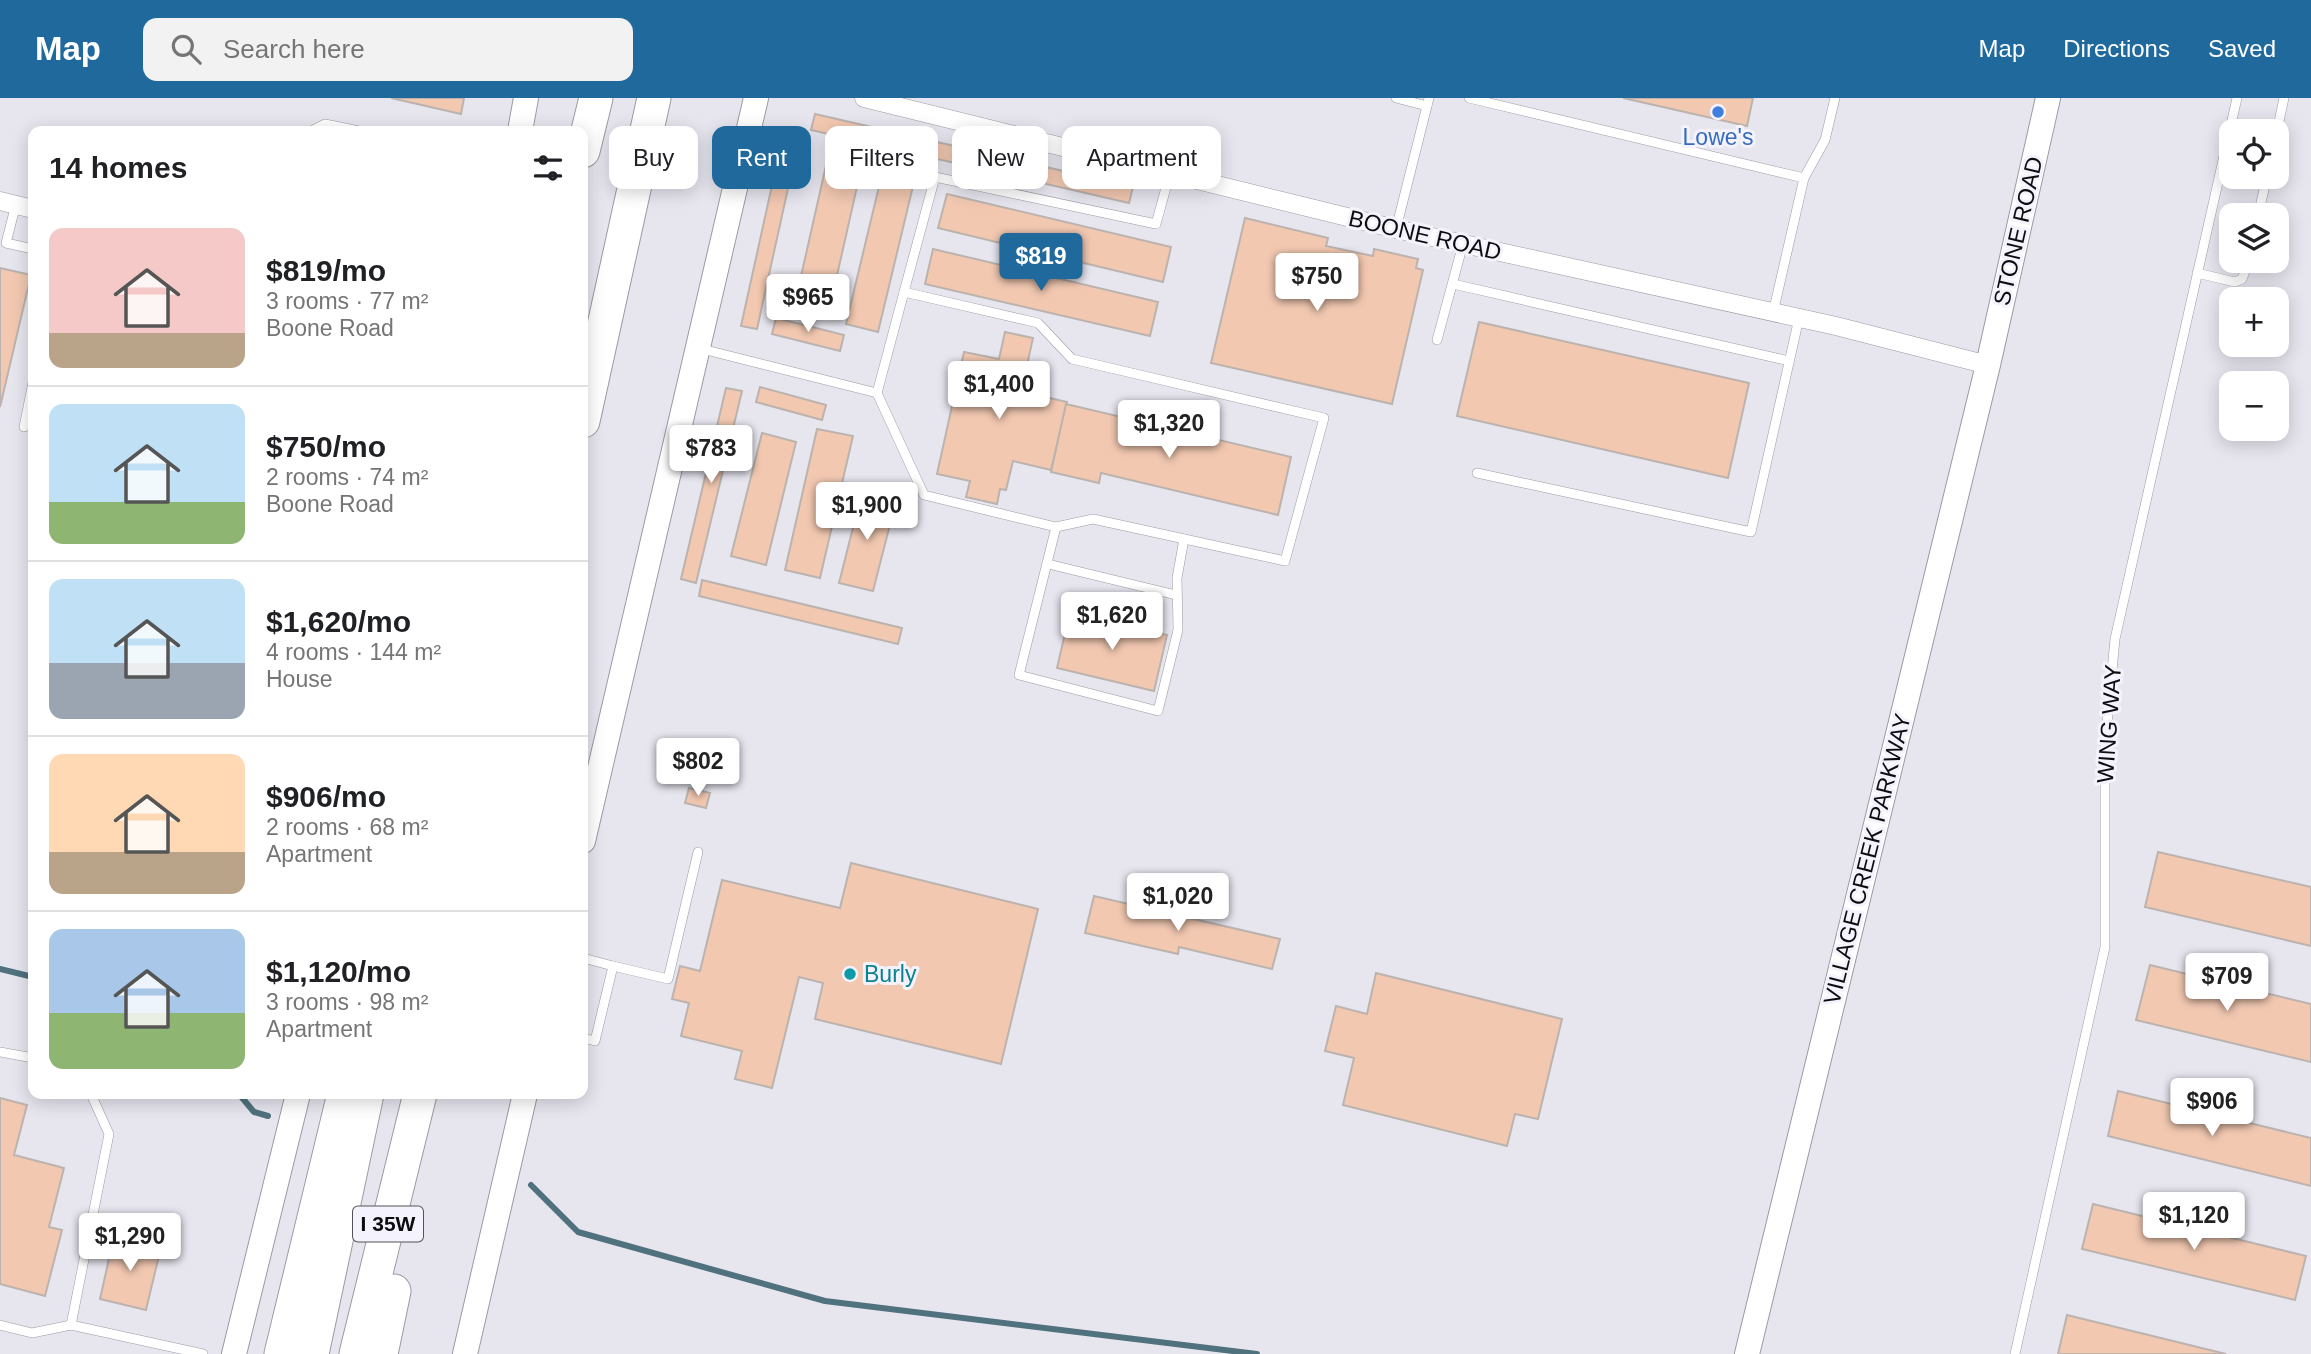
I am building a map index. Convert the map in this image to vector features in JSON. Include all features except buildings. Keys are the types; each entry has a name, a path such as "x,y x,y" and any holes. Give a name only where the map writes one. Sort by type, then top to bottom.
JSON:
{"highway":[{"path":"576,126 579,98"},
{"path":"588,131 596,98"},
{"path":"588,398 654,98"},
{"path":"281,1354 343,1099"},
{"name":"I 35W","path":"312,1354 366,1099"},
{"name":"I 35W","path":"356,1354 419,1099"},
{"path":"381,1354 439,1099"}],"main road":[{"path":"521,126 526,98"},
{"path":"588,819 756,98"},
{"name":"STONE ROAD","path":"1988,365 2048,98"},
{"name":"VILLAGE CREEK PARKWAY","path":"1747,1354 1988,365"},
{"path":"234,1354 297,1099"},
{"path":"465,1354 523,1099"}],"street":[{"name":"BOONE ROAD","path":"864,98 895,102 1062,145"},
{"name":"BOONE ROAD","path":"1221,186 1396,229 1799,318 1988,365"}],"lane":[{"path":"1395,98 1428,102 1396,229"},
{"path":"1469,98 1804,178"},
{"path":"1773,313 1804,178 1825,140 1835,98"},
{"name":"WING WAY","path":"2015,1354 2105,947 2105,746 2115,639 2237,98"},
{"path":"2280,119 2284,98"},
{"path":"904,292 1038,323 1072,359 1324,418 1285,561 1093,519 1056,527 924,495 877,393 904,292 935,177 1156,224 1166,189"},
{"path":"16,205 6,243 28,248"},
{"path":"1437,340 1463,244"},
{"path":"2197,273 2235,282 2242,279 2244,273"},
{"path":"1453,285 1789,361"},
{"path":"1477,473 1751,532 1799,318"},
{"path":"697,347 877,393"},
{"path":"24,427 28,407"},
{"path":"1056,527 1019,675 1158,711 1178,630 1176,596 1184,539"},
{"path":"1048,564 1176,596"},
{"path":"588,959 668,979 698,852"},
{"path":"588,1039 595,1041 613,966"},
{"path":"0,1052 28,1057"},
{"path":"71,1325 110,1134 93,1099"},
{"path":"0,1325 32,1333 71,1325 203,1354"}],"waterway":[{"path":"0,969 28,976"},
{"path":"243,1099 254,1112 268,1116"},
{"path":"531,1185 578,1232 825,1301 1257,1354"}],"place":[{"name":"Lowe's","path":"1718,112"},
{"name":"Burly","path":"850,974"}]}
